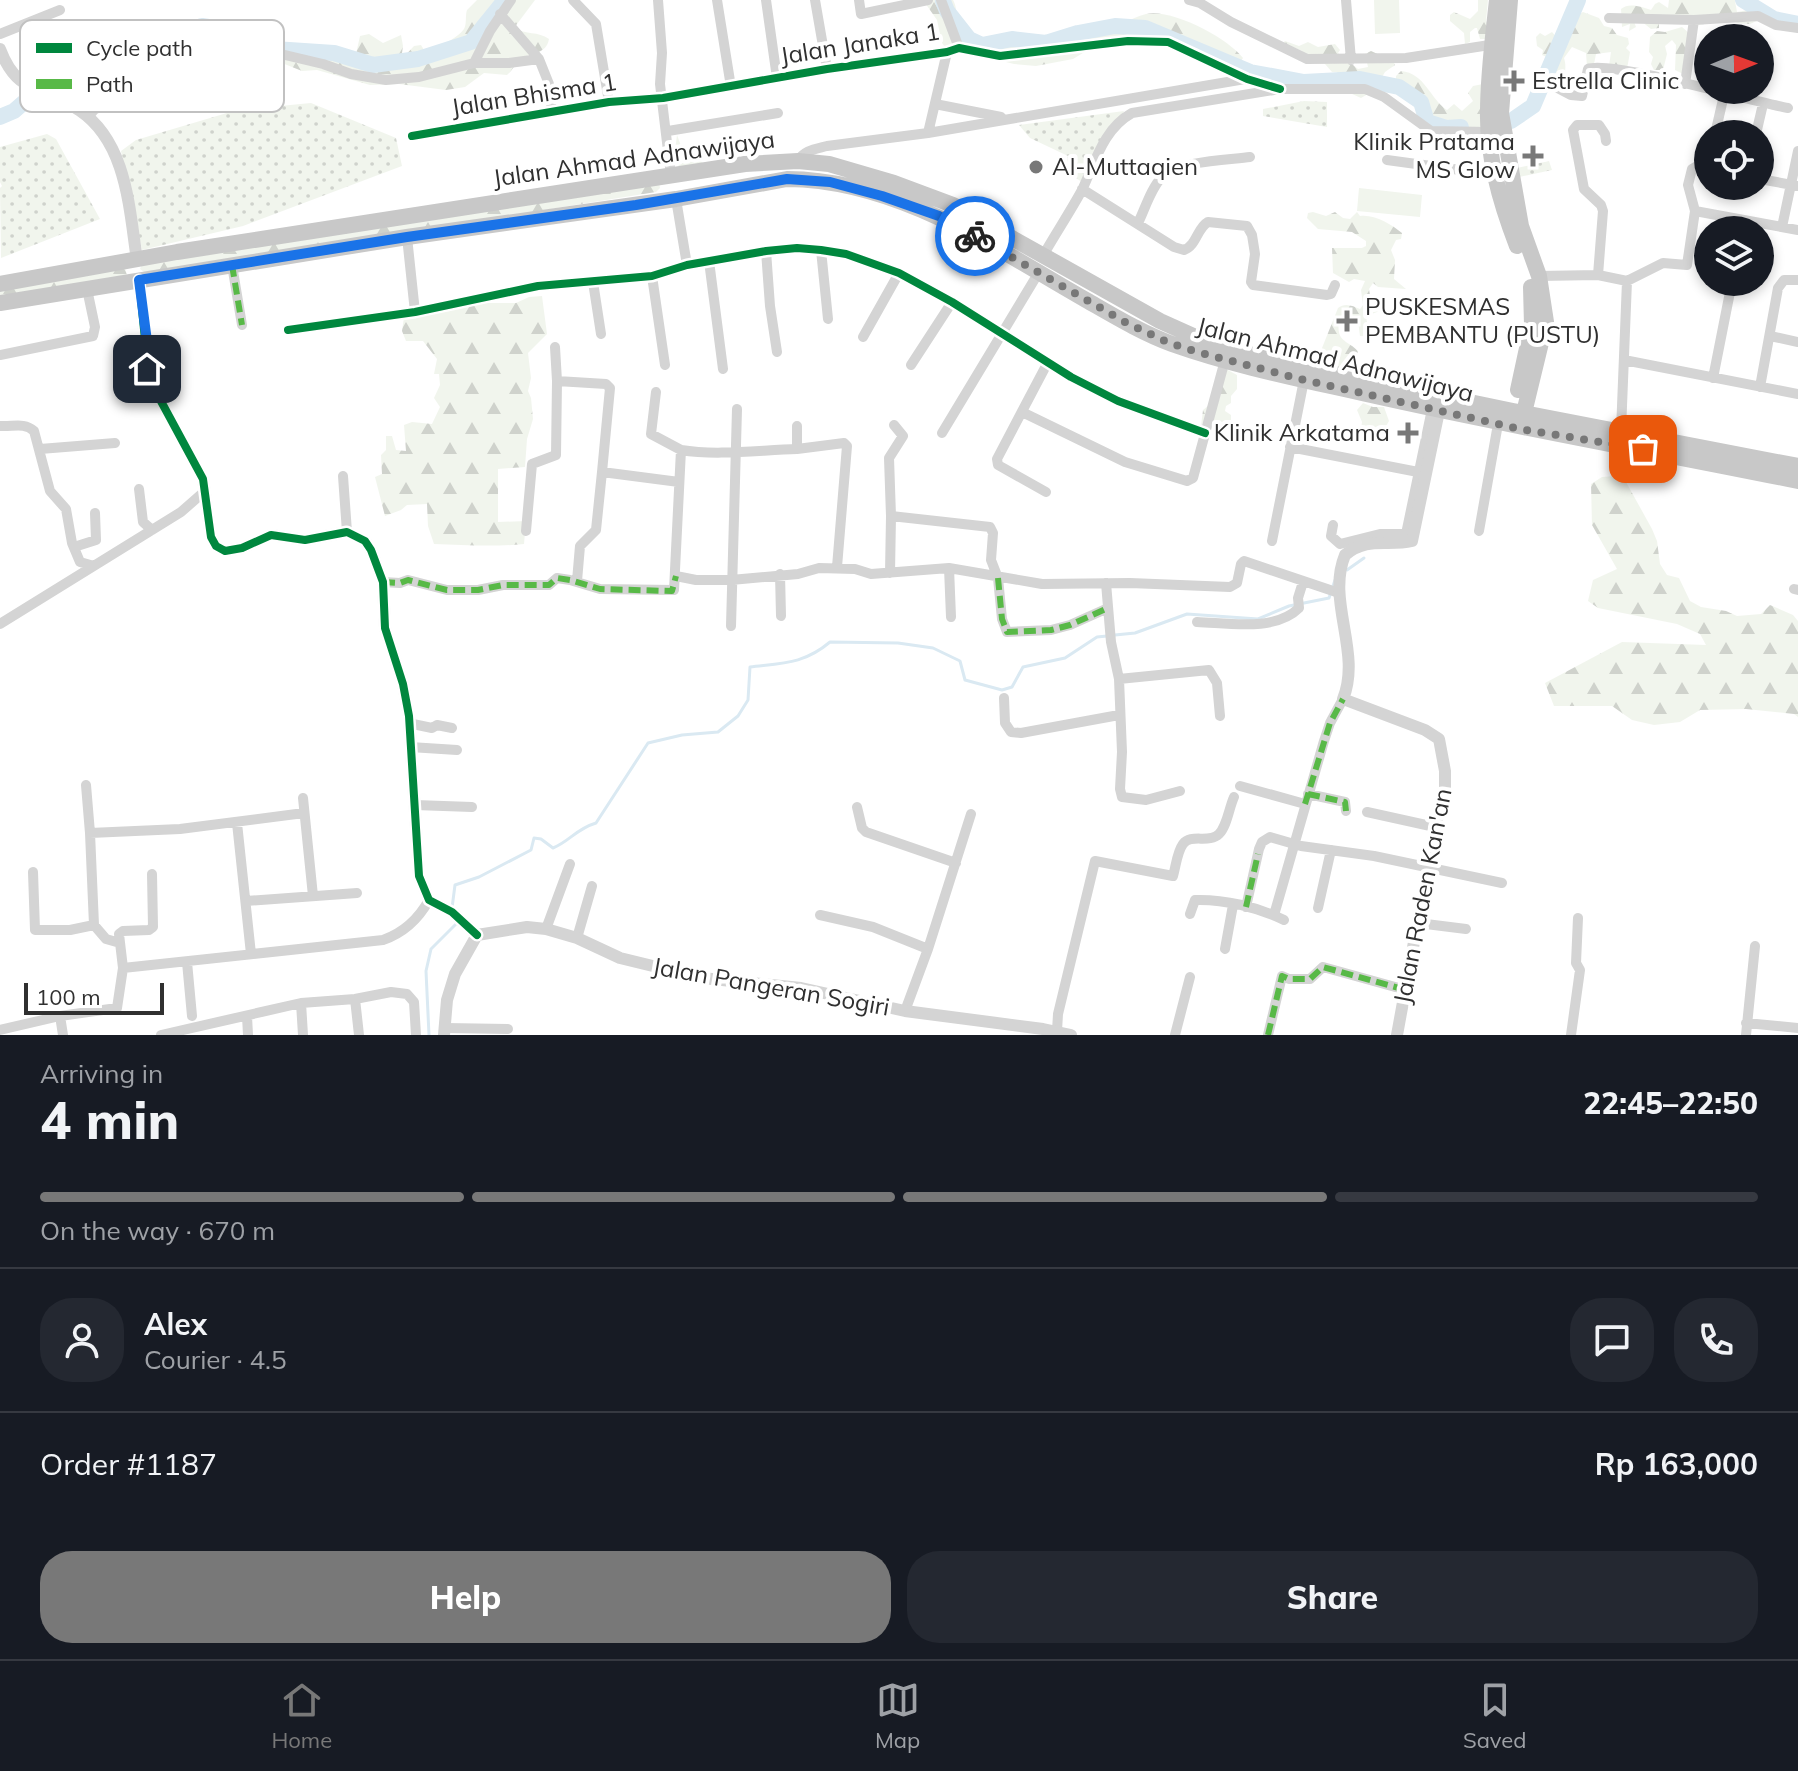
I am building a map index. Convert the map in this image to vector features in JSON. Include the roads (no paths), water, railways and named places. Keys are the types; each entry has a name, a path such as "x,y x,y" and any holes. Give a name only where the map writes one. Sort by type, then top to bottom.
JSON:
{"main road":[{"path":"1497,0 1499,44 1494,124 1497,175 1503,207 1531,284 1532,295 1532,325 1513,421"},
{"path":"1499,44 1510,0"},
{"path":"1494,124 1521,226 1539,276 1546,322 1513,421"},
{"name":"Jalan Ahmad Adnawijaya","path":"0,284 755,163 798,161 829,164 953,205 1119,298 1209,343 1513,421"},
{"path":"779,162 774,173 782,180"},
{"path":"755,163 760,166 763,175 757,185"},
{"name":"Jalan Ahmad Adnawijaya","path":"0,303 782,180 830,182 939,216 1169,343 1304,380 1436,410 1513,421"},
{"path":"1086,299 1095,293 1095,284"},
{"path":"1110,313 1110,303 1119,298"},
{"path":"1513,421 1621,431 1798,466"},
{"path":"1513,421 1798,481"}],"street":[{"path":"474,63 511,0"},
{"path":"573,0 596,24 609,102"},
{"path":"658,0 662,53 660,84 671,176 665,182 664,191 676,199 687,265"},
{"path":"717,0 731,87"},
{"path":"766,0 777,78"},
{"path":"815,0 827,69"},
{"path":"859,0 861,14 888,4 928,0"},
{"path":"941,0 959,48"},
{"path":"1189,0 1307,59 1406,58 1499,44"},
{"path":"1346,0 1351,60"},
{"path":"35,20 60,10"},
{"path":"500,14 539,59 549,84 552,112"},
{"path":"1609,18 1694,20 1758,16 1781,26 1798,28"},
{"path":"1685,84 1694,20"},
{"path":"0,34 20,26"},
{"name":"Jalan Janaka 1","path":"663,98 959,48 1000,56 1128,41 1168,42 1247,79 1280,89"},
{"path":"0,49 6,66 20,82"},
{"path":"928,133 947,52"},
{"path":"284,55 370,79 386,80 419,77 474,63 539,59"},
{"path":"1550,84 1571,95 1582,96 1588,69 1595,67 1694,87"},
{"path":"798,161 802,154 827,146 928,133 1247,79"},
{"path":"1044,254 1082,189 1094,158 1120,121 1132,113 1280,89 1365,89 1384,97 1431,131 1494,124"},
{"name":"Jalan Bhisma 1","path":"412,136 609,102 663,98"},
{"path":"935,104 1010,119"},
{"path":"1759,120 1763,104 1788,108"},
{"path":"81,112 106,137 119,163 137,260"},
{"path":"88,117 92,112"},
{"path":"668,131 778,113"},
{"path":"1598,275 1603,211 1601,205 1584,189 1573,130 1577,125 1599,125 1606,141"},
{"path":"827,146 829,164"},
{"path":"1782,227 1794,186 1798,151"},
{"path":"1138,223 1158,181 1165,174 1207,162 1250,157"},
{"path":"1387,160 1497,175"},
{"path":"1539,276 1598,275 1627,281 1663,263 1687,265 1695,211 1688,185 1694,168"},
{"path":"1774,182 1794,186"},
{"path":"1082,189 1174,247 1184,250 1189,248 1208,222 1247,226 1254,245 1251,282 1257,286 1327,295 1331,294 1335,285"},
{"path":"1695,211 1712,216"},
{"path":"1774,227 1798,230"},
{"path":"407,237 415,312"},
{"path":"288,330 415,312 538,286 652,276 687,265 766,251 797,248 821,250 846,254 899,273 1118,401 1205,433"},
{"path":"821,250 828,319"},
{"path":"766,251 777,352"},
{"path":"709,261 723,369"},
{"path":"232,265 242,325"},
{"path":"942,433 1039,272"},
{"path":"863,337 899,273"},
{"path":"652,276 665,365"},
{"path":"1760,387 1781,283 1789,278 1798,280"},
{"path":"139,280 149,379 196,465 205,491 211,537 216,546 225,551 256,544 271,535 305,540 347,532 365,541 376,561 383,582 385,628 406,697 419,876 439,904 477,935 455,974 447,1000 444,1031 508,1029"},
{"path":"1621,431 1627,281"},
{"path":"593,282 601,334"},
{"path":"0,355 93,336 95,327 87,289"},
{"path":"1713,378 1729,296"},
{"path":"911,365 952,302"},
{"path":"1770,336 1798,342"},
{"path":"526,531 532,464 556,455 555,347"},
{"path":"1022,412 1125,462 1187,481 1193,478 1225,360"},
{"path":"1624,360 1798,394"},
{"path":"1046,492 998,465 997,459 1048,362"},
{"path":"1272,541 1304,380"},
{"path":"557,381 606,384 610,388 596,530 580,546 577,581"},
{"path":"656,392 651,434 681,450 704,454 844,443 847,449 837,567"},
{"path":"731,626 737,409"},
{"path":"1333,525 1331,536 1340,544 1380,534 1406,534 1418,472 1436,410"},
{"path":"1190,914 1196,900 1246,907 1279,918 1306,799 1330,723 1343,699 1349,662 1338,585 1345,555 1362,545 1378,541 1412,541 1436,410"},
{"path":"1479,531 1513,421"},
{"path":"890,573 889,458 903,436 894,425"},
{"path":"0,426 30,427 34,431 50,491 66,509 80,562 94,566"},
{"path":"797,426 797,449"},
{"path":"40,449 115,443"},
{"path":"1290,447 1418,472"},
{"path":"383,582 408,580 447,590 478,590 503,585 549,585 557,578 600,589 672,591 676,576 681,450"},
{"path":"602,472 679,482"},
{"path":"343,476 347,532"},
{"path":"139,489 143,522 152,530"},
{"path":"0,624 181,512 205,491"},
{"path":"74,547 96,540 95,513"},
{"path":"891,516 990,527 993,538 991,560 998,578 1002,619 1007,632 1051,630 1108,608"},
{"path":"676,576 696,580 731,580 837,567 871,574 949,568 998,578 1067,585 1235,586 1244,561 1322,587 1338,585"},
{"path":"949,568 951,617"},
{"path":"780,574 781,616"},
{"path":"1197,622 1257,624 1290,615 1297,612 1303,582"},
{"path":"1106,583 1119,679 1122,797 1146,800 1180,791"},
{"path":"1119,679 1209,670 1217,683 1220,716"},
{"path":"1004,698 1005,723 1011,732 1021,733 1119,715"},
{"name":"Jalan Raden Kan'an","path":"1343,699 1425,730 1439,739 1445,771 1445,789 1435,827 1397,1035"},
{"path":"408,723 452,728"},
{"path":"410,747 457,750"},
{"path":"86,785 94,925 106,939 120,943"},
{"path":"1240,786 1306,799 1345,802 1346,811"},
{"path":"1057,1031 1058,1014 1095,861 1173,876 1183,843 1188,839 1208,840 1217,836 1222,831 1234,797"},
{"path":"303,798 313,896"},
{"path":"415,805 472,807"},
{"path":"857,807 862,828 866,832 956,863"},
{"path":"1367,812 1435,827"},
{"path":"90,833 180,829 304,813"},
{"path":"905,1011 971,814"},
{"path":"237,823 251,954"},
{"path":"1246,907 1262,842 1270,837 1502,883"},
{"path":"1318,908 1331,850"},
{"path":"546,929 570,864"},
{"path":"33,872 35,930 70,930 94,925"},
{"path":"0,1030 13,1031 60,1016 117,1008 123,968 121,932 153,927 152,874"},
{"path":"577,938 592,886"},
{"path":"246,901 357,893"},
{"path":"123,968 383,940 439,904"},
{"path":"1225,949 1233,905"},
{"path":"820,915 873,927 928,949"},
{"path":"1571,1035 1580,970 1576,963 1578,918"},
{"path":"1418,923 1466,929"},
{"name":"Jalan Pangeran Sogiri","path":"477,935 527,927 546,929 577,938 620,958 668,971 713,980 801,988 905,1011 1071,1035"},
{"path":"1746,1035 1755,946"},
{"path":"187,962 192,1016"},
{"path":"1268,1035 1282,976 1310,979 1323,967 1406,990"},
{"path":"1175,1035 1190,977"},
{"path":"161,1035 301,1003 355,999 391,992 407,994 415,1007 416,1035"},
{"path":"355,999 359,1035"},
{"path":"301,1003 303,1035"},
{"path":"60,1016 63,1035"},
{"path":"247,1016 248,1035"},
{"path":"1746,1023 1798,1028"}],"waterway":[{"path":"284,50 334,53 373,65 418,59 471,42 505,0"},
{"path":"1492,125 1511,121 1533,106 1578,0"},
{"path":"1743,0 1774,19 1798,24"},
{"path":"943,1 969,39 982,45 1012,39 1046,43 1115,26 1145,28 1250,72 1304,82 1360,79 1399,87 1421,102 1427,122 1446,128 1461,127"},
{"path":"0,117 20,106"},
{"path":"1347,570 1364,558"},
{"path":"1115,635 1135,633 1187,614 1258,619 1289,606 1329,598 1335,580"},
{"path":"452,908 455,885 479,877 531,850 534,838 553,848 596,823 648,743 682,735 718,732 738,716 748,700 750,667 802,659 830,642 898,643 933,648 960,661 965,680 1002,690 1012,687 1023,667 1065,658 1097,637 1107,636"},
{"path":"429,1035 426,971 431,949 457,923"}],"place":[{"name":"Estrella Clinic","path":"1514,81"},
{"name":"Klinik Pratama MS Glow","path":"1533,156"},
{"name":"Al-Muttaqien","path":"1036,167"},
{"name":"PUSKESMAS PEMBANTU (PUSTU)","path":"1347,321"},
{"name":"Klinik Arkatama","path":"1408,433"}]}
